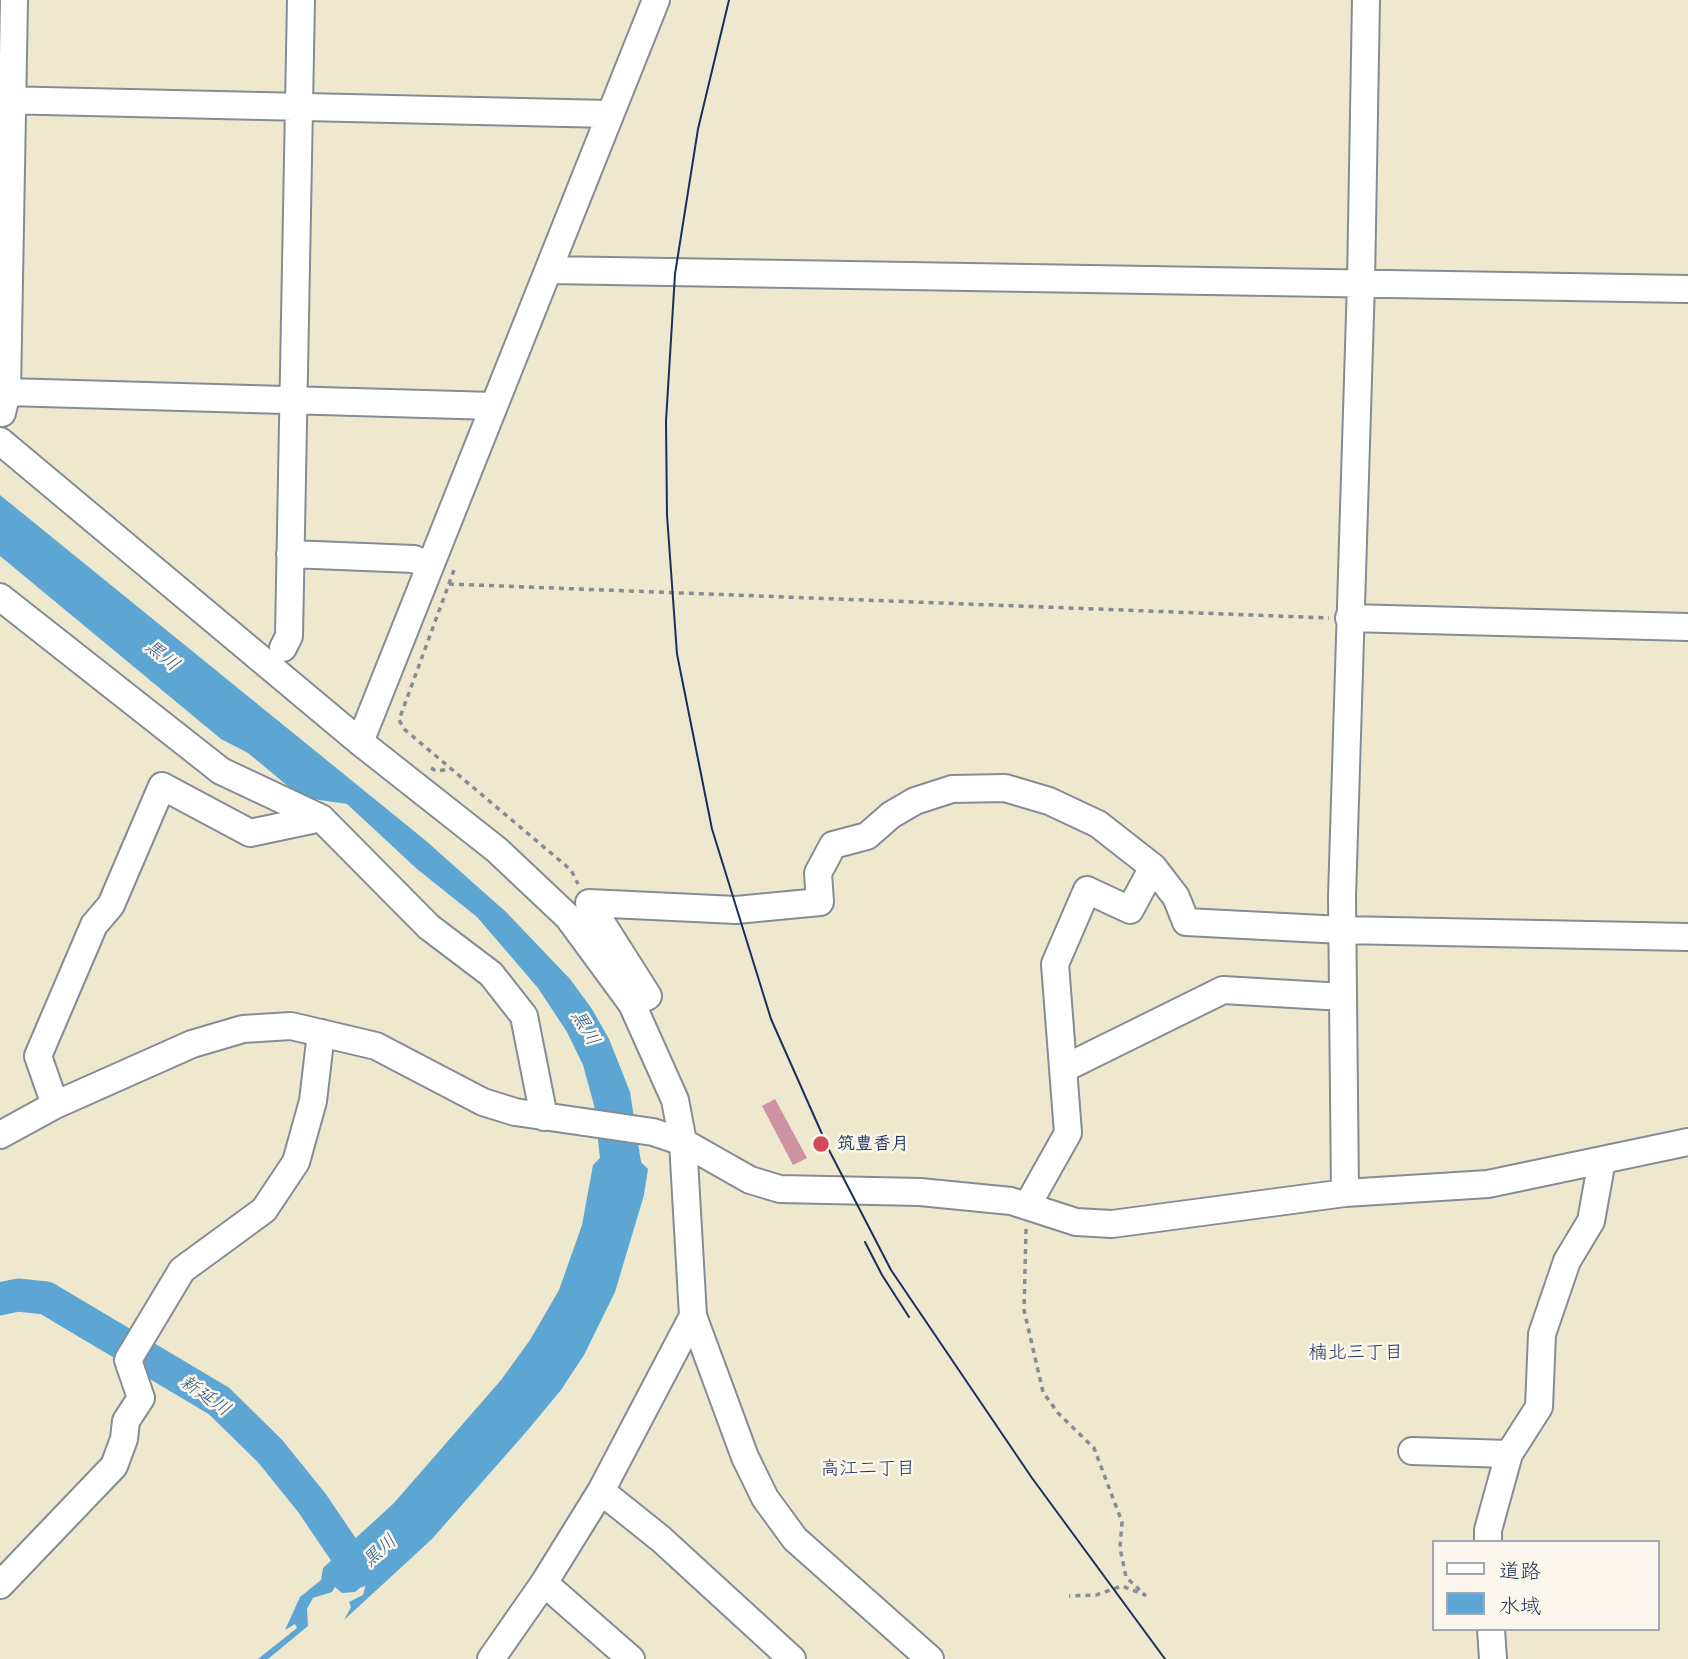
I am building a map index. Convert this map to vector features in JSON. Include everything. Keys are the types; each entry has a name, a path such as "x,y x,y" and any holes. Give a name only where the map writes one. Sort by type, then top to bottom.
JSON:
{"street":[{"path":"14,0 6,100 5,402 291,400 494,406"},
{"path":"283,648 289,636 300,0"},
{"path":"360,742 439,575 494,406 656,0"},
{"path":"1345,1193 1342,930 1349,618 1361,282 1366,0"},
{"path":"6,100 609,114"},
{"path":"549,270 1688,289"},
{"path":"0,441 360,742 497,850 558,908 632,1004 675,1100 683,1142 693,1316 745,1457 765,1498 795,1539 930,1659"},
{"path":"290,554 414,559 439,575"},
{"path":"0,597 221,771 321,818 429,927 491,974 524,1016 554,1119"},
{"path":"1349,618 1688,627"},
{"path":"55,1105 38,1056 94,925 111,905 162,786 250,833 321,818"},
{"path":"589,903 736,910 820,902 818,873 833,845 867,836 891,815 915,801 952,789 1005,788 1049,801 1098,824 1153,867 1176,897 1186,922 1342,930 1688,937"},
{"path":"1027,1206 1068,1133 1055,964 1087,890 1130,910 1153,867"},
{"path":"589,903 648,996 632,1004"},
{"path":"1063,1069 1223,990 1343,997"},
{"path":"0,1135 55,1105 192,1044 243,1029 291,1026 376,1046 483,1102 554,1119 653,1132 683,1142 750,1180 780,1189 920,1192 1011,1201 1076,1222 1112,1224 1345,1193 1488,1184 1688,1142"},
{"path":"0,1586 114,1466 124,1439 126,1421 141,1398 128,1360 182,1270 264,1210 296,1162 313,1101 321,1033"},
{"path":"1488,1540 1488,1530 1509,1454 1539,1407 1542,1334 1567,1261 1591,1220 1602,1160"},
{"path":"491,1659 544,1583 601,1491 693,1316"},
{"path":"1412,1451 1509,1454"},
{"path":"601,1491 661,1539 792,1659"},
{"path":"544,1583 631,1659"},
{"path":"1491,1631 1493,1659"}],"path":[{"path":"458,559 439,575 399,720 404,729 570,870 589,903"},
{"path":"439,575 1349,618"},
{"path":"1027,1206 1024,1310 1043,1392 1058,1413 1094,1448 1122,1522 1120,1548 1126,1577 1146,1595 1122,1586 1096,1595 1069,1596"}],"water":[{"name":"黒川","path":"0,495 425,840 506,912 570,979 609,1039 630,1092 641,1162 648,1169 644,1195 615,1292 584,1355 561,1390 432,1539 344,1620 351,1607 349,1602 363,1595 366,1583 355,1592 342,1593 335,1587 332,1592 313,1598 307,1609 308,1626 268,1659 258,1659 297,1628 295,1624 285,1630 300,1597 321,1580 323,1568 394,1503 501,1380 530,1340 559,1290 582,1225 593,1165 600,1158 594,1105 583,1065 567,1032 538,988 477,917 417,869 347,804 292,796 295,792 248,753 221,739 0,556"}],"building":[{"path":"775,1099 807,1158 793,1165 762,1106"}],"waterway":[{"name":"新延川","path":"0,1299 18,1295 46,1298 219,1401 270,1451 312,1503 358,1571"}],"tram line":[{"path":"729,0 698,129 675,274 666,421 667,515 677,654 712,829 771,1019 830,1152 891,1270 1032,1478 1165,1659"},
{"path":"865,1242 909,1317"}],"place":[{"name":"筑豊香月","path":"821,1144"}],"district":[{"name":"楠北三丁目","path":"1356,1353"},
{"name":"高江二丁目","path":"868,1469"}]}
